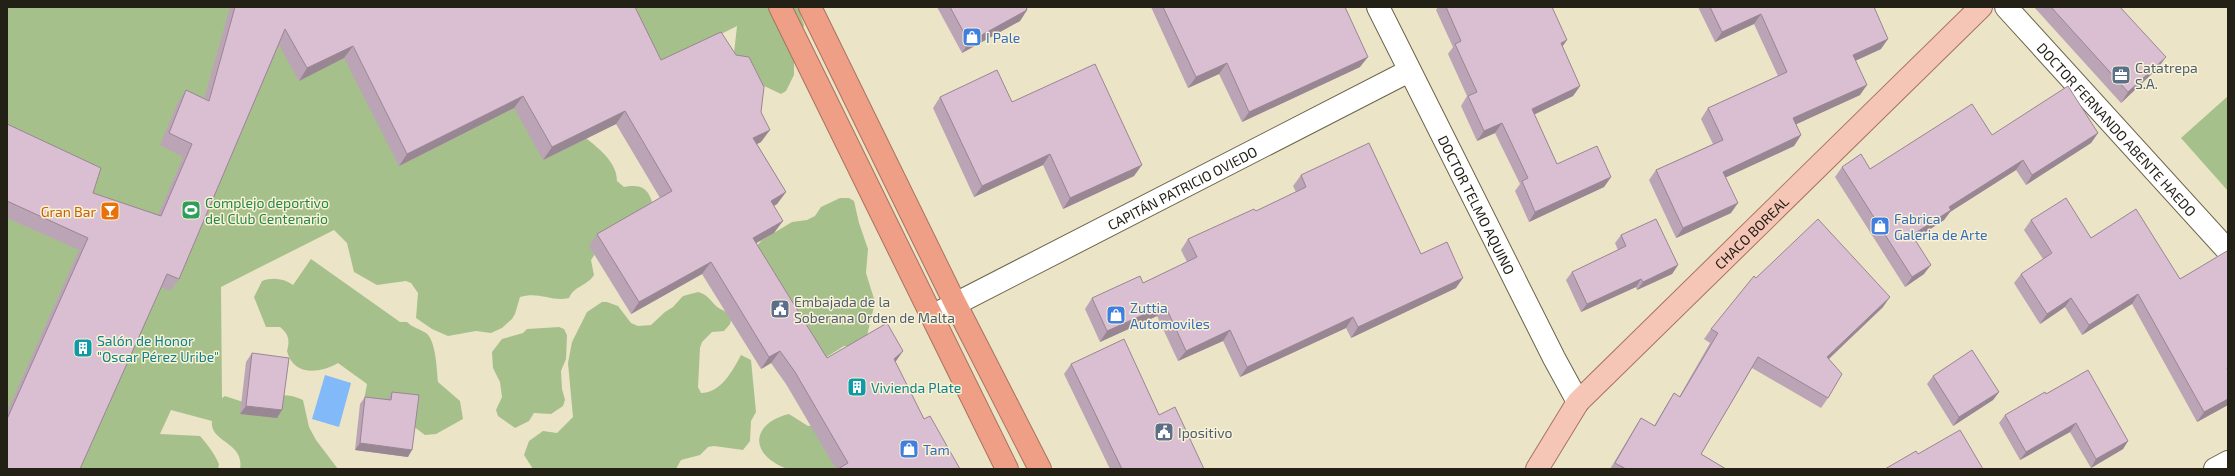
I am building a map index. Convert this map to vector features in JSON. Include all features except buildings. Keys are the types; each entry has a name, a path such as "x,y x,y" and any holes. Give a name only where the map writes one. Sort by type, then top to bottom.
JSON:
{"highway":[{"path":"780,7 1007,469"},
{"path":"810,7 956,303 1040,469"}],"main road":[{"name":"CHACO BOREAL","path":"1539,468 1578,402 1981,7"}],"street":[{"name":"DOCTOR TELMO AQUINO","path":"1378,7 1550,351 1578,402"},
{"name":"DOCTOR FERNANDO ABENTE HAEDO","path":"2006,7 2228,251"},
{"name":"CAPITÁN PATRICIO OVIEDO","path":"932,316 1409,71"},
{"path":"2215,469 2228,462"}],"green space":[{"name":"Complejo deportivo del Club Centenario","path":"7,7 798,7 804,25 794,64 794,75 786,91 781,94 760,84 734,53 737,26 529,131 578,131 609,159 616,173 617,181 624,187 641,187 646,190 652,201 656,224 599,248 591,260 594,275 588,282 574,291 569,298 556,299 533,295 520,297 515,314 512,319 502,328 491,333 476,331 448,336 432,329 416,318 418,293 411,283 406,281 377,285 354,272 347,243 334,230 221,287 222,398 225,396 255,406 273,397 284,395 303,400 309,427 316,440 338,469 240,469 240,460 237,453 233,447 216,434 212,421 171,410 160,434 200,436 215,456 219,464 218,469 7,469"},
{"path":"2228,96 2228,191 2181,138"},
{"path":"840,198 849,198 854,201 859,223 868,249 866,273 875,302 866,340 854,346 844,346 825,358 809,337 809,328 752,251 762,240 792,222 807,220 815,216 821,207"},
{"path":"311,259 400,322 407,322 426,333 432,342 434,349 438,382 460,401 463,419 436,434 425,435 413,426 364,400 367,384 338,363 331,367 315,371 301,369 295,365 290,359 287,351 287,335 280,327 266,327 254,297 262,281 274,279 282,280 293,285"},
{"path":"698,292 706,296 718,308 728,313 732,317 730,324 724,331 712,332 702,342 700,348 698,387 701,393 715,389 726,380 741,355 751,360 756,412 751,421 750,441 743,450 714,446 708,447 700,455 681,460 676,469 533,469 524,455 529,441 543,431 557,433 573,417 568,363 572,342 587,312 602,302 607,302 618,306 631,323 638,326 651,325 673,307 683,296"},
{"path":"559,327 564,329 567,335 566,359 561,371 562,389 565,400 563,406 551,414 534,413 529,421 515,428 498,416 496,410 502,397 500,382 493,368 492,352 502,339 523,333 527,329"},
{"path":"789,414 808,426 815,425 844,469 790,469 773,462 765,454 760,447 759,439 762,431 768,424 777,418"}],"water":[{"path":"325,375 351,383 339,427 312,419"}],"place":[{"name":"I Pale","path":"972,37"},
{"name":"Catatrepa S.A.","path":"2121,75"},
{"name":"Complejo deportivo del Club Centenario","path":"191,210"},
{"name":"Gran Bar","path":"110,211"},
{"name":"Fabrica Galeria de Arte","path":"1880,226"},
{"name":"Embajada de la Soberana Orden de Malta","path":"780,309"},
{"name":"Zuttia Automoviles","path":"1116,315"},
{"name":"Salón de Honor \"Oscar Pérez Uribe\"","path":"83,348"},
{"name":"Vivienda Plate","path":"857,387"},
{"name":"Ipositivo","path":"1164,432"},
{"name":"Tam","path":"909,449"}]}
